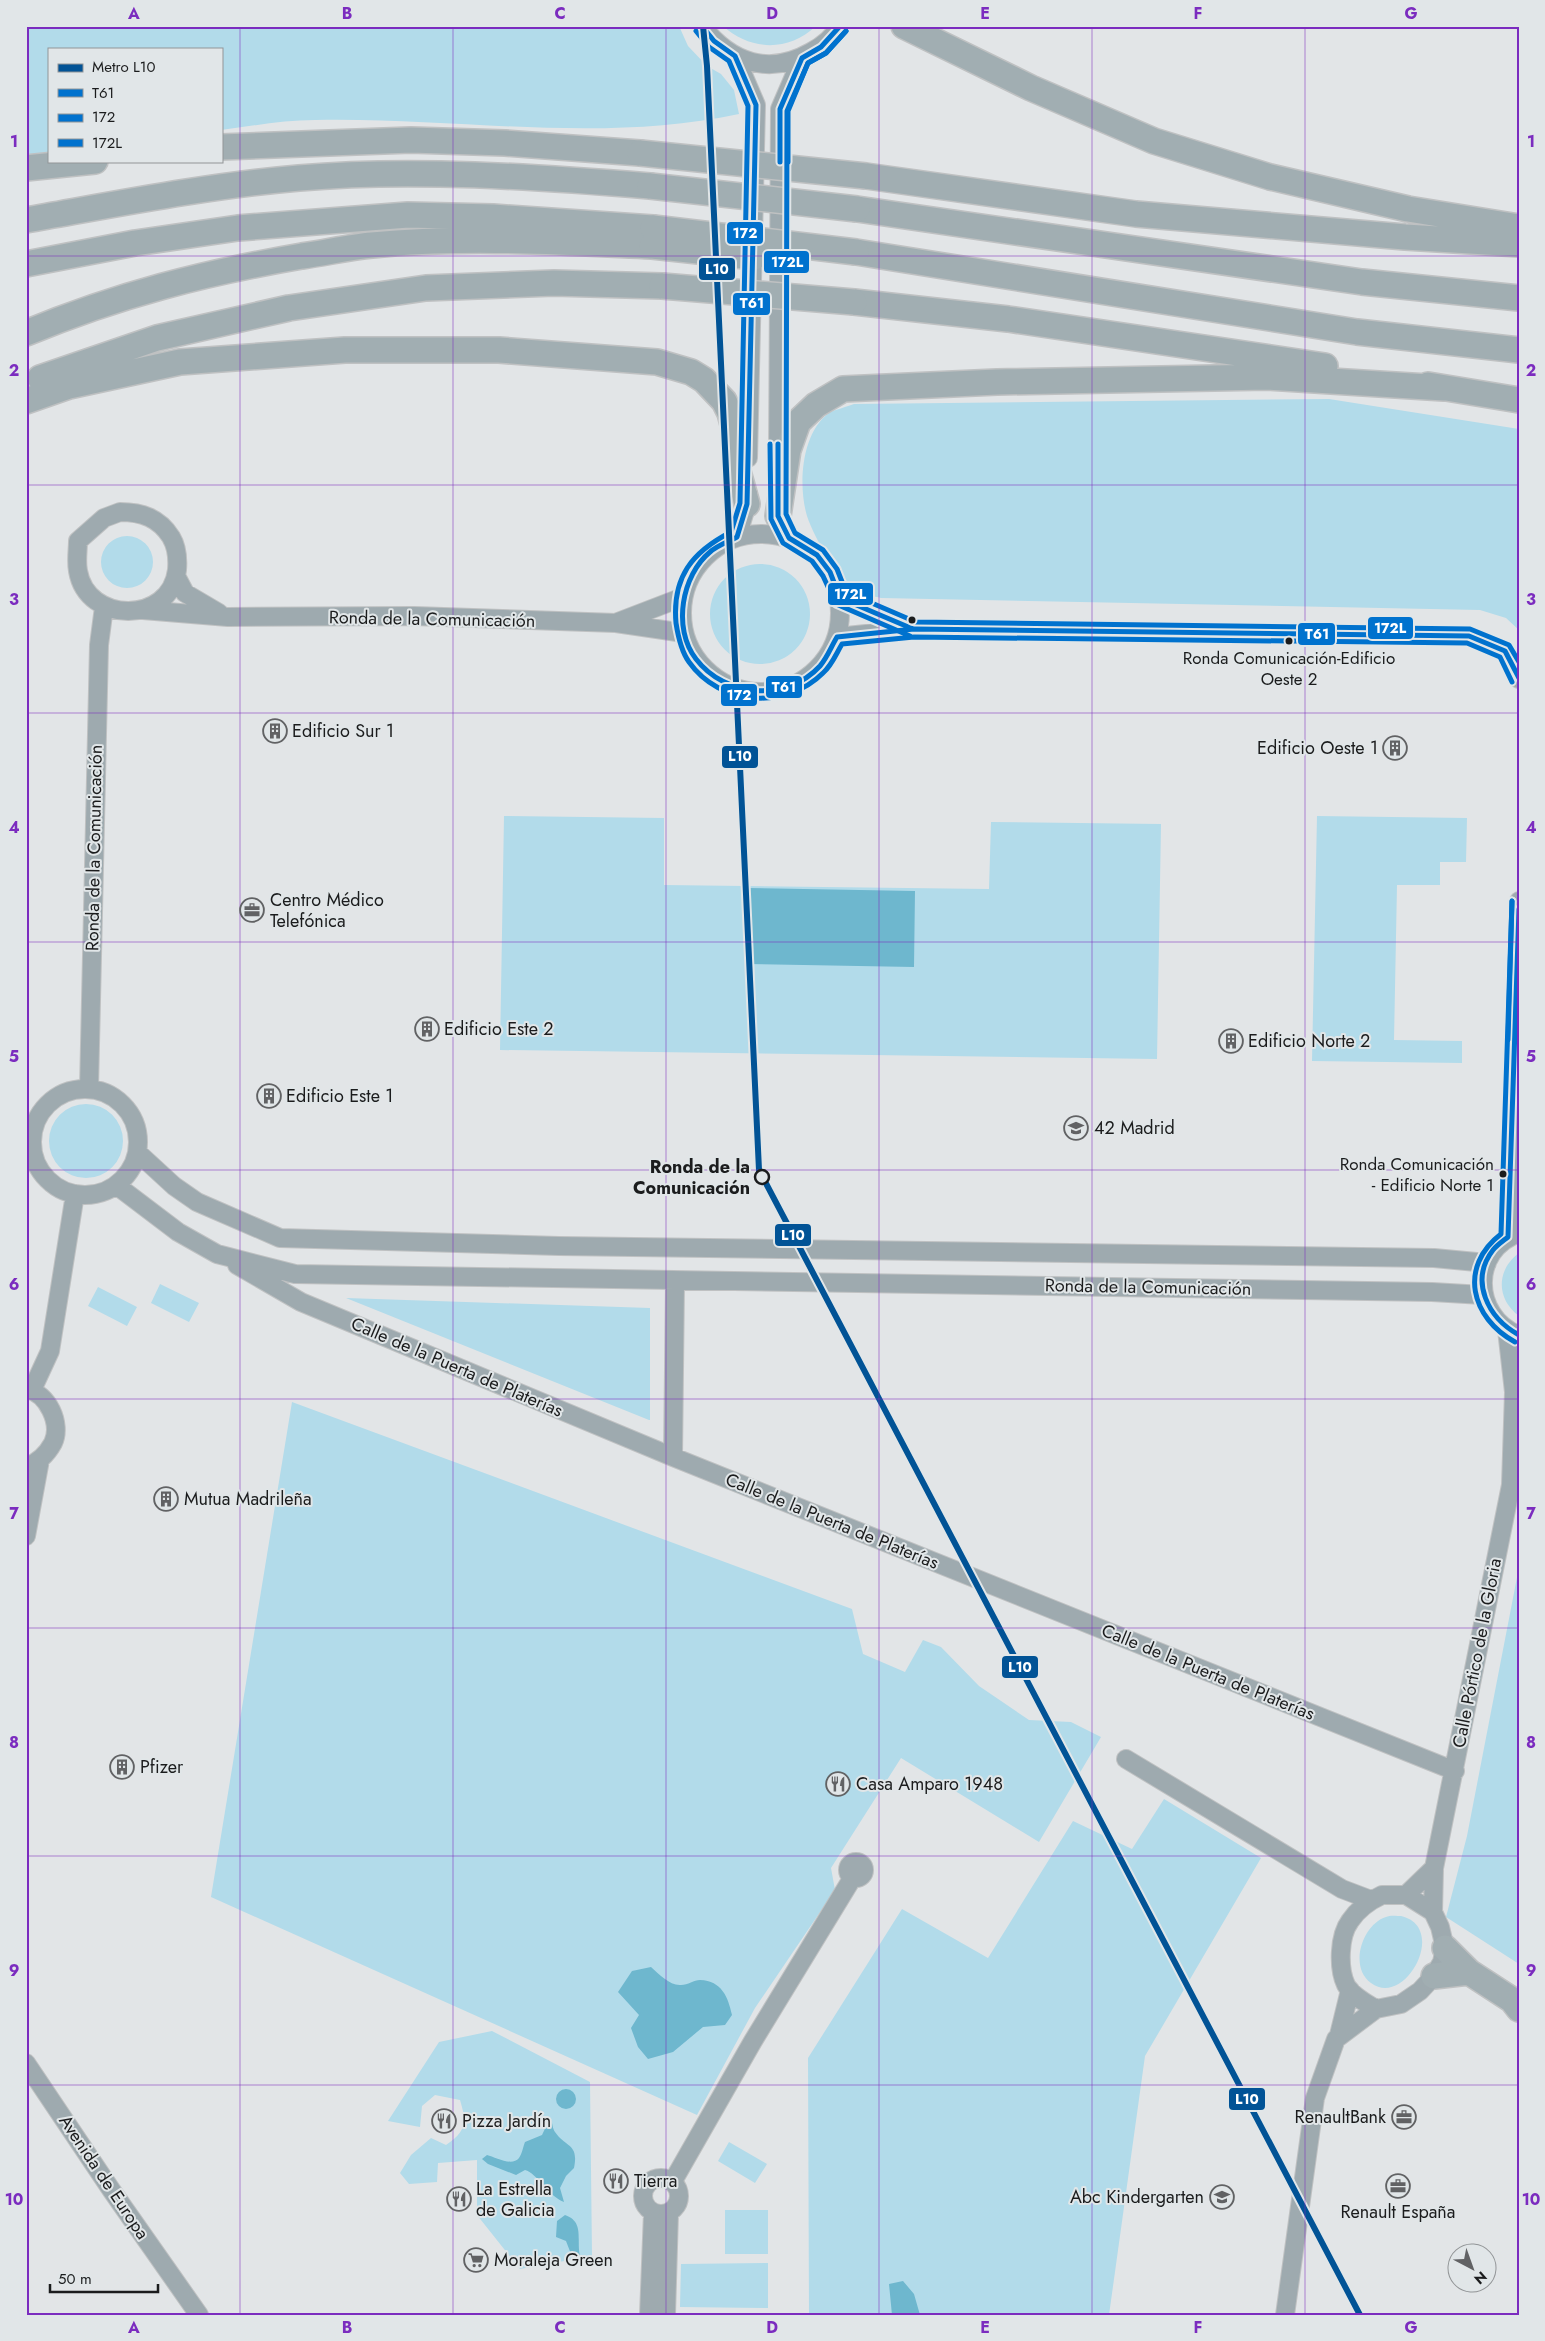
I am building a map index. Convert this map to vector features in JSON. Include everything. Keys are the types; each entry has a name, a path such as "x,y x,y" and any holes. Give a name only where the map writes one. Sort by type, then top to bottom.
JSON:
{"highway":[{"path":"904,26 1031,88 1154,140 1270,177 1408,209 1519,227"},
{"path":"222,147 411,140 506,143 640,153 866,176 1136,214 1405,237 1519,244"},
{"path":"26,170 87,162"},
{"path":"26,220 213,187 301,178 397,174 576,180 650,186 857,209 1362,282 1519,298"},
{"path":"26,264 135,243 238,228 408,215 493,217 855,260 1144,298 1357,332 1519,350"},
{"path":"26,333 68,316 152,287 239,267 372,245 488,240 652,237"},
{"path":"26,383 158,338 289,308 426,288 554,283 662,286 854,302 1008,319 1350,370 1519,400"},
{"path":"26,401 69,386 180,362 345,350 499,350 657,362 690,372 704,380 724,401 730,413 737,439 737,468 747,504"},
{"path":"778,516 788,450 798,422 816,405 843,389 988,382 1266,377 1444,388"},
{"path":"1445,1948 1469,1972 1517,2002"},
{"path":"1434,1976 1469,1972"}],"street":[{"path":"702,26 714,41 735,56 757,65 780,65 802,58 821,47 840,26"},
{"path":"735,56 756,105 747,504 737,537"},
{"path":"789,538 778,516 780,109 802,58"},
{"path":"99,645 113,628 141,610 164,597 176,576 178,559 174,543 165,528 152,518 136,512 120,512 104,518 78,541 78,572 83,586 92,598 104,607 121,612 141,610 228,617"},
{"path":"762,533 789,538 817,555 830,572 840,598 837,637 817,669 794,685 769,692 744,691 719,681 696,659 684,633 683,597 692,572 710,552 737,537 762,533"},
{"name":"Ronda de la Comunicación","path":"176,576 185,593 228,617 414,616 616,623 684,633"},
{"name":"Ronda de la Comunicación","path":"616,623 683,597"},
{"path":"840,598 914,629"},
{"name":"Ronda de la Comunicación","path":"89,1089 99,645 104,607"},
{"path":"837,637 914,629 1469,636 1505,651 1519,679"},
{"path":"1513,1333 1495,1319 1483,1295 1483,1278 1493,1250 1514,1235 1510,1156 1519,901"},
{"path":"89,1089 106,1093 121,1103 132,1117 137,1134 137,1152 133,1165 116,1185 103,1192 90,1195 75,1194 58,1188 44,1177 35,1162 31,1144 32,1135 42,1110 54,1098 71,1090 89,1089"},
{"name":"Ronda de la Comunicación","path":"137,1152 174,1186 197,1202 280,1238 559,1246 1434,1258 1487,1263"},
{"path":"1510,1156 1519,1173"},
{"name":"Ronda de la Comunicación","path":"116,1185 178,1232 217,1254 295,1274 675,1282 1120,1287 1483,1295"},
{"path":"26,1536 33,1463 53,1443 56,1424 48,1404 29,1390 50,1351 75,1194"},
{"name":"Calle de la Puerta de Platerías","path":"217,1254 301,1302 673,1458 1455,1770"},
{"path":"673,1458 675,1282"},
{"name":"Calle Pórtico de la Gloria","path":"1433,1912 1434,1868 1511,1484 1516,1386 1513,1333"},
{"path":"1126,1759 1342,1889 1371,1900"},
{"path":"1406,1895 1434,1868"},
{"path":"673,2181 753,2040 853,1877"},
{"path":"1342,1889 1348,1923 1342,1948 1342,1969 1350,1990 1362,2001 1376,2009"},
{"path":"1339,2035 1376,2009 1401,2004 1420,1991 1434,1976 1442,1962 1445,1948 1440,1927 1433,1912 1406,1895 1382,1895 1371,1900 1348,1923"},
{"path":"1285,2315 1315,2098 1339,2035 1350,1990"},
{"name":"Avenida de Europa","path":"26,2063 199,2315"},
{"path":"661,2177 673,2181 679,2189 680,2198 676,2207 661,2213 644,2204 643,2192 649,2182 661,2177"},
{"path":"649,2315 661,2213"},
{"path":"661,2213 666,2315"}],"shaded area":[{"path":"26,26 679,26 688,46 707,66 721,74 734,90 739,114 687,123 634,127 528,127 368,120 303,120 222,130 222,48 48,48 48,152 26,155"},
{"path":"723,26 816,26 794,40 782,44 769,45 745,40"},
{"path":"1329,399 1519,429 1519,630 1506,618 1480,610 881,598 859,591 835,568 811,526 804,504 804,461 812,433 829,413 854,404"},
{"path":"122,536 132,536 146,543 153,557 153,567 146,581 132,588 122,588 112,584 105,577 101,567 101,557 105,547 112,540"},
{"path":"760,564 770,565 788,572 802,586 809,604 809,624 802,642 788,656 770,663 760,664 750,663 732,656 718,642 711,624 710,614 711,604 718,586 732,572 750,565"},
{"path":"504,816 664,818 664,885 989,889 991,822 1161,824 1157,1059 500,1050"},
{"path":"1317,816 1467,818 1466,862 1440,862 1440,885 1397,885 1394,1040 1462,1041 1462,1063 1312,1061"},
{"path":"748,888 915,891 914,967 746,964"},
{"path":"86,1104 100,1107 112,1115 120,1127 123,1141 120,1155 112,1167 100,1175 86,1178 72,1175 60,1167 52,1155 49,1141 52,1127 60,1115 72,1107"},
{"path":"1519,1253 1519,1316 1506,1301 1502,1285 1506,1268"},
{"path":"160,1284 199,1303 189,1322 151,1303"},
{"path":"98,1287 137,1307 127,1326 88,1306"},
{"path":"346,1298 650,1308 650,1420 649,1420"},
{"path":"292,1402 852,1609 863,1654 905,1672 923,1640 941,1647 979,1686 1029,1720 1071,1722 1101,1737 1039,1842 901,1758 831,1868 835,1890 755,2008 697,2115 211,1897"},
{"path":"1519,1567 1519,1964 1446,1917 1467,1836"},
{"path":"1164,1799 1261,1858 1145,2056 1109,2315 809,2315 808,2058 902,1909 988,1958 1073,1821 1132,1849"},
{"path":"1388,1916 1401,1916 1415,1923 1421,1935 1422,1949 1417,1963 1408,1976 1397,1985 1384,1988 1371,1983 1364,1976 1360,1966 1361,1946 1365,1936 1378,1921"},
{"path":"651,1967 673,1984 684,1985 700,1980 714,1983 726,1996 732,2015 725,2025 703,2027 673,2052 648,2059 638,2047 631,2028 639,2015 618,1992 632,1971"},
{"path":"492,2031 590,2082 592,2256 520,2269 477,2215 477,2160 438,2163 437,2182 409,2184 400,2173 411,2155 431,2138 446,2145 458,2135 463,2126 464,2115 460,2100 435,2095 422,2106 420,2127 388,2121 439,2042"},
{"path":"566,2089 573,2092 576,2099 573,2106 566,2109 559,2106 556,2099 559,2092"},
{"path":"550,2118 555,2132 575,2154 574,2168 566,2176 560,2188 564,2202 553,2195 529,2172 525,2170 516,2175 488,2164 482,2159 487,2155 508,2162 516,2161 525,2142 542,2135"},
{"path":"729,2142 767,2164 755,2183 718,2161"},
{"path":"725,2210 768,2210 768,2254 725,2254"},
{"path":"565,2215 575,2222 577,2227 580,2256 576,2259 571,2254 566,2241 556,2237 557,2221"},
{"path":"768,2263 768,2308 680,2307 681,2264"},
{"path":"903,2281 914,2294 920,2315 892,2315 889,2284"}],"metro line":[{"name":"L10","path":"703,26 707,66 759,1170 1360,2315"}],"transit line":[{"name":"T61","path":"702,26 714,41 735,56 756,105 747,504 737,537 710,552 700,562 693,574 687,588 682,618 689,646 696,659 708,672 739,688 756,691 773,690 790,686 806,678 820,666 837,637 914,629 1469,636 1505,651 1519,678"},
{"name":"T61","path":"780,162 780,109 802,58 821,47 840,26"},
{"name":"172","path":"696,31 709,47 729,61 748,106 740,503 731,532 705,548 695,557 681,579 677,592 676,623 679,638 686,658 702,677 735,695 754,698 773,697 791,693 808,685 826,670 842,644 914,637 1467,643 1500,657 1512,682"},
{"name":"172","path":"788,162 788,111 808,63 826,53 846,31"},
{"name":"172L","path":"846,31 826,53 808,63 787,111 786,514 795,533 823,550 837,569 846,592 916,622 1470,629 1509,645 1519,662"},
{"name":"172","path":"770,444 771,519 783,543 812,561 823,576 836,604 910,636"},
{"name":"T61","path":"778,444 778,516 789,538 817,555 830,572 840,598 913,629"},
{"name":"172","path":"1512,901 1501,1234 1487,1247 1479,1261 1475,1276 1475,1291 1480,1306 1488,1320 1500,1332 1515,1342"},
{"name":"172L","path":"1508,1040 1512,901"},
{"name":"T61","path":"1519,909 1508,1237 1495,1248 1486,1262 1483,1274 1485,1298 1491,1309 1498,1319 1519,1335"}],"place":[{"name":"Ronda Comunicación-Edificio Oeste 2","path":"1289,641"},
{"name":"Edificio Sur 1","path":"275,731"},
{"name":"Edificio Oeste 1","path":"1395,748"},
{"name":"Centro Médico Telefónica","path":"252,910"},
{"name":"Edificio Este 2","path":"427,1029"},
{"name":"Edificio Norte 2","path":"1231,1041"},
{"name":"Edificio Este 1","path":"269,1096"},
{"name":"42 Madrid","path":"1076,1128"},
{"name":"Ronda Comunicación - Edificio Norte 1","path":"1503,1174"},
{"name":"Ronda de la Comunicación","path":"762,1177"},
{"name":"Mutua Madrileña","path":"166,1499"},
{"name":"Pfizer","path":"122,1767"},
{"name":"Casa Amparo 1948","path":"838,1784"},
{"name":"RenaultBank","path":"1404,2117"},
{"name":"Pizza Jardín","path":"444,2121"},
{"name":"Tierra","path":"616,2181"},
{"name":"Renault España","path":"1398,2186"},
{"name":"Abc Kindergarten","path":"1222,2197"},
{"name":"La Estrella de Galicia","path":"459,2199"},
{"name":"Moraleja Green","path":"476,2260"}]}
